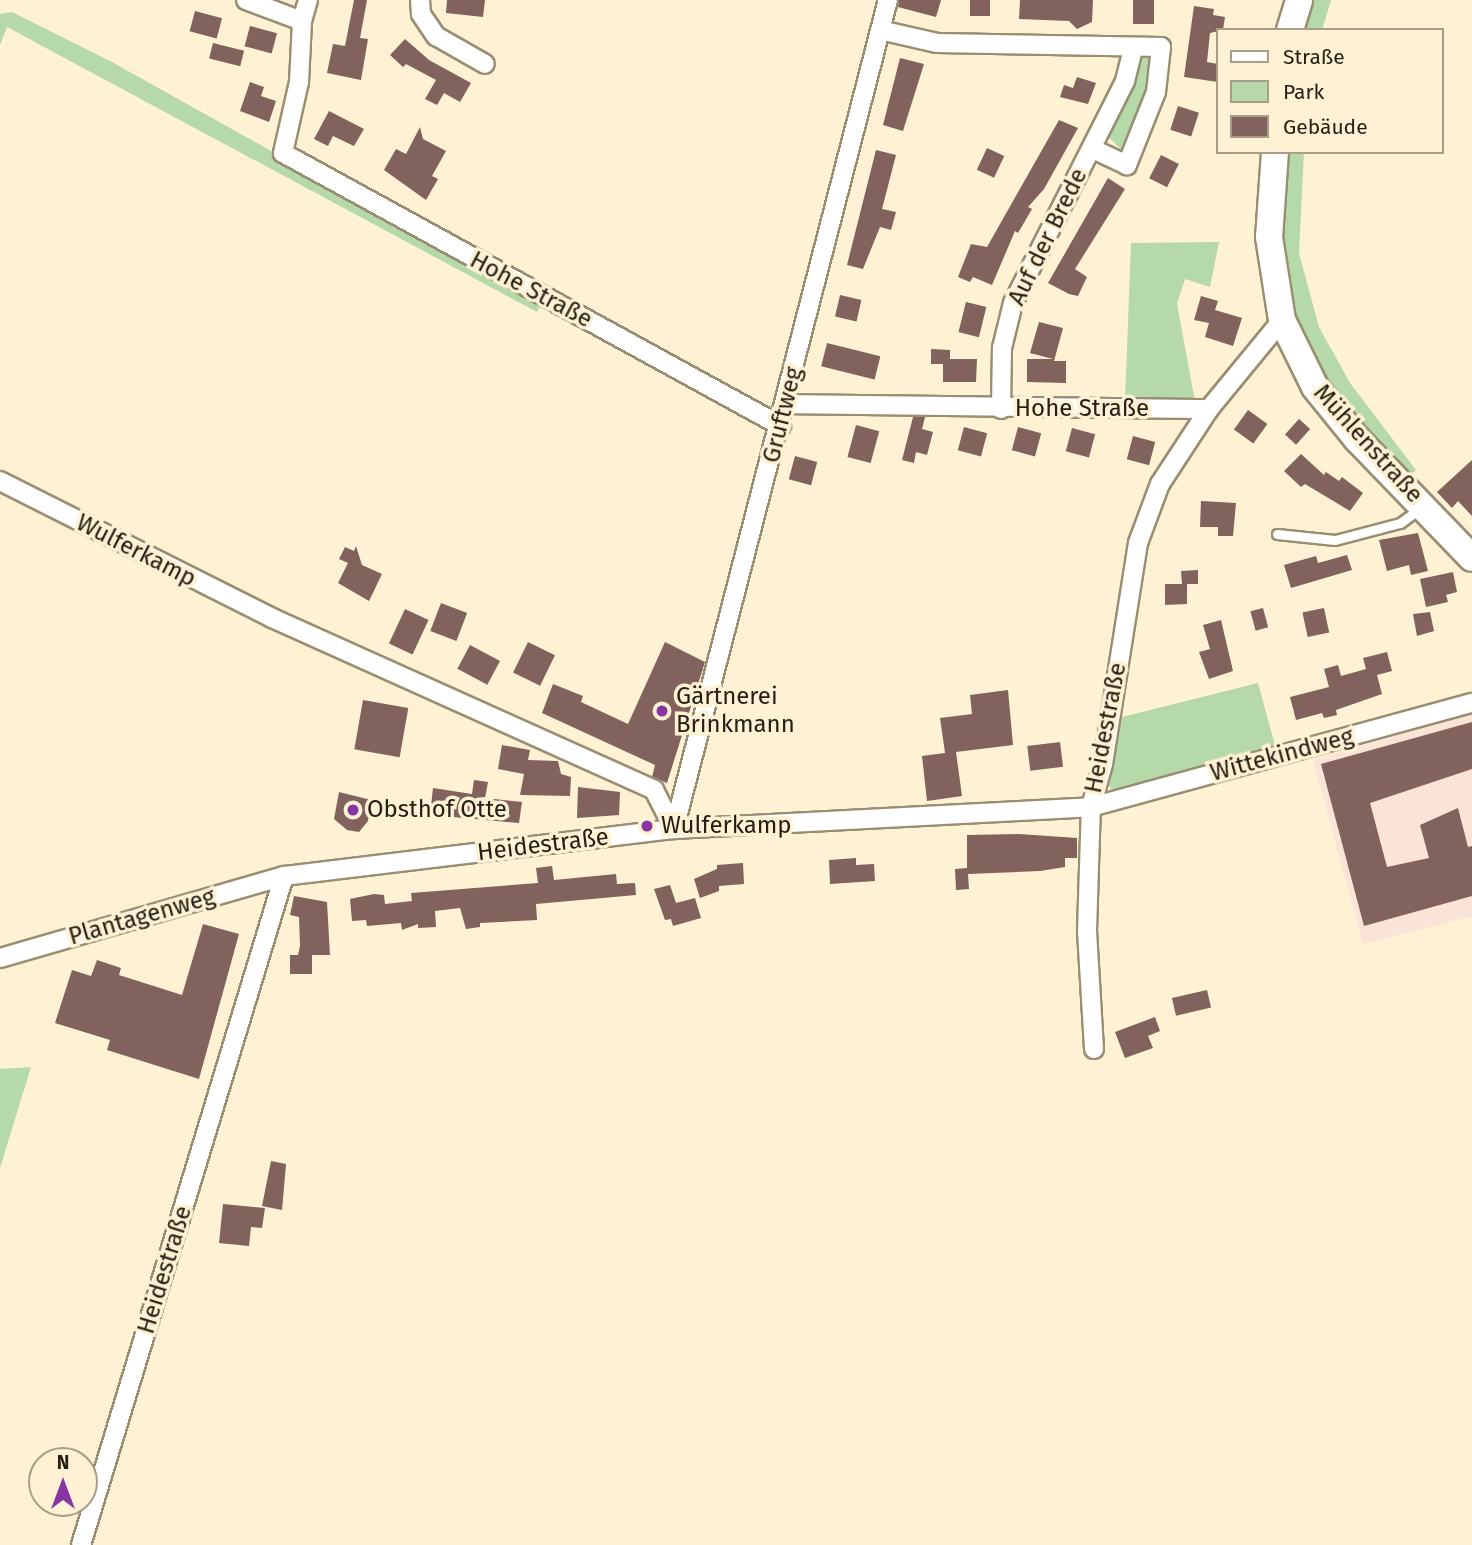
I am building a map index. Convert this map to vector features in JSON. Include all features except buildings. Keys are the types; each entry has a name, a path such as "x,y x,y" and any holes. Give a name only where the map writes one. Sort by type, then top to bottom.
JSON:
{"street":[{"path":"246,0 302,21 308,0"},
{"path":"420,0 421,13 436,36 485,64"},
{"name":"Gruftweg","path":"674,829 787,404 888,0"},
{"path":"1291,28 1299,0"},
{"name":"Hohe Straße","path":"302,21 299,82 283,153 780,425"},
{"name":"Auf der Brede","path":"880,30 937,43 1133,49 1161,47 1156,92 1147,122 1127,165 1092,149"},
{"name":"Auf der Brede","path":"1002,409 1002,348 1013,303 1125,81 1133,49"},
{"name":"Mühlenstraße","path":"1275,154 1269,237 1282,320 1315,387 1472,558"},
{"name":"Heidestraße","path":"81,1545 284,876 674,829 1091,807 1103,764 1138,543 1160,484 1209,410 1282,320"},
{"name":"Hohe Straße","path":"787,404 1209,410"},
{"name":"Wulferkamp","path":"0,481 246,606 654,790 674,829"},
{"name":"Wittekindweg","path":"1091,807 1472,703"},
{"path":"1091,807 1087,931 1094,1049"},
{"name":"Plantagenweg","path":"0,958 284,876"}],"lane":[{"path":"1278,534 1335,540 1400,523 1423,506"}],"shaded area":[{"path":"1472,714 1472,916 1363,944 1313,760"}],"green space":[{"path":"1314,0 1331,0 1323,28 1306,28"},
{"path":"12,12 110,61 542,302 537,312 7,27 0,45 0,14"},
{"path":"1142,55 1151,55 1151,81 1124,152 1108,137"},
{"path":"1289,154 1304,154 1299,253 1319,327 1350,383 1416,470 1409,476 1329,385 1293,313 1283,226"},
{"path":"1219,242 1210,287 1185,279 1177,304 1195,401 1125,402 1131,243"},
{"path":"1258,683 1276,749 1118,793 1111,789 1107,782 1118,718"},
{"path":"31,1067 0,1168 0,1069"}],"place":[{"name":"Gärtnerei Brinkmann","path":"662,711"},
{"name":"Obsthof Otte","path":"353,810"},
{"name":"Wulferkamp","path":"647,826"}]}
